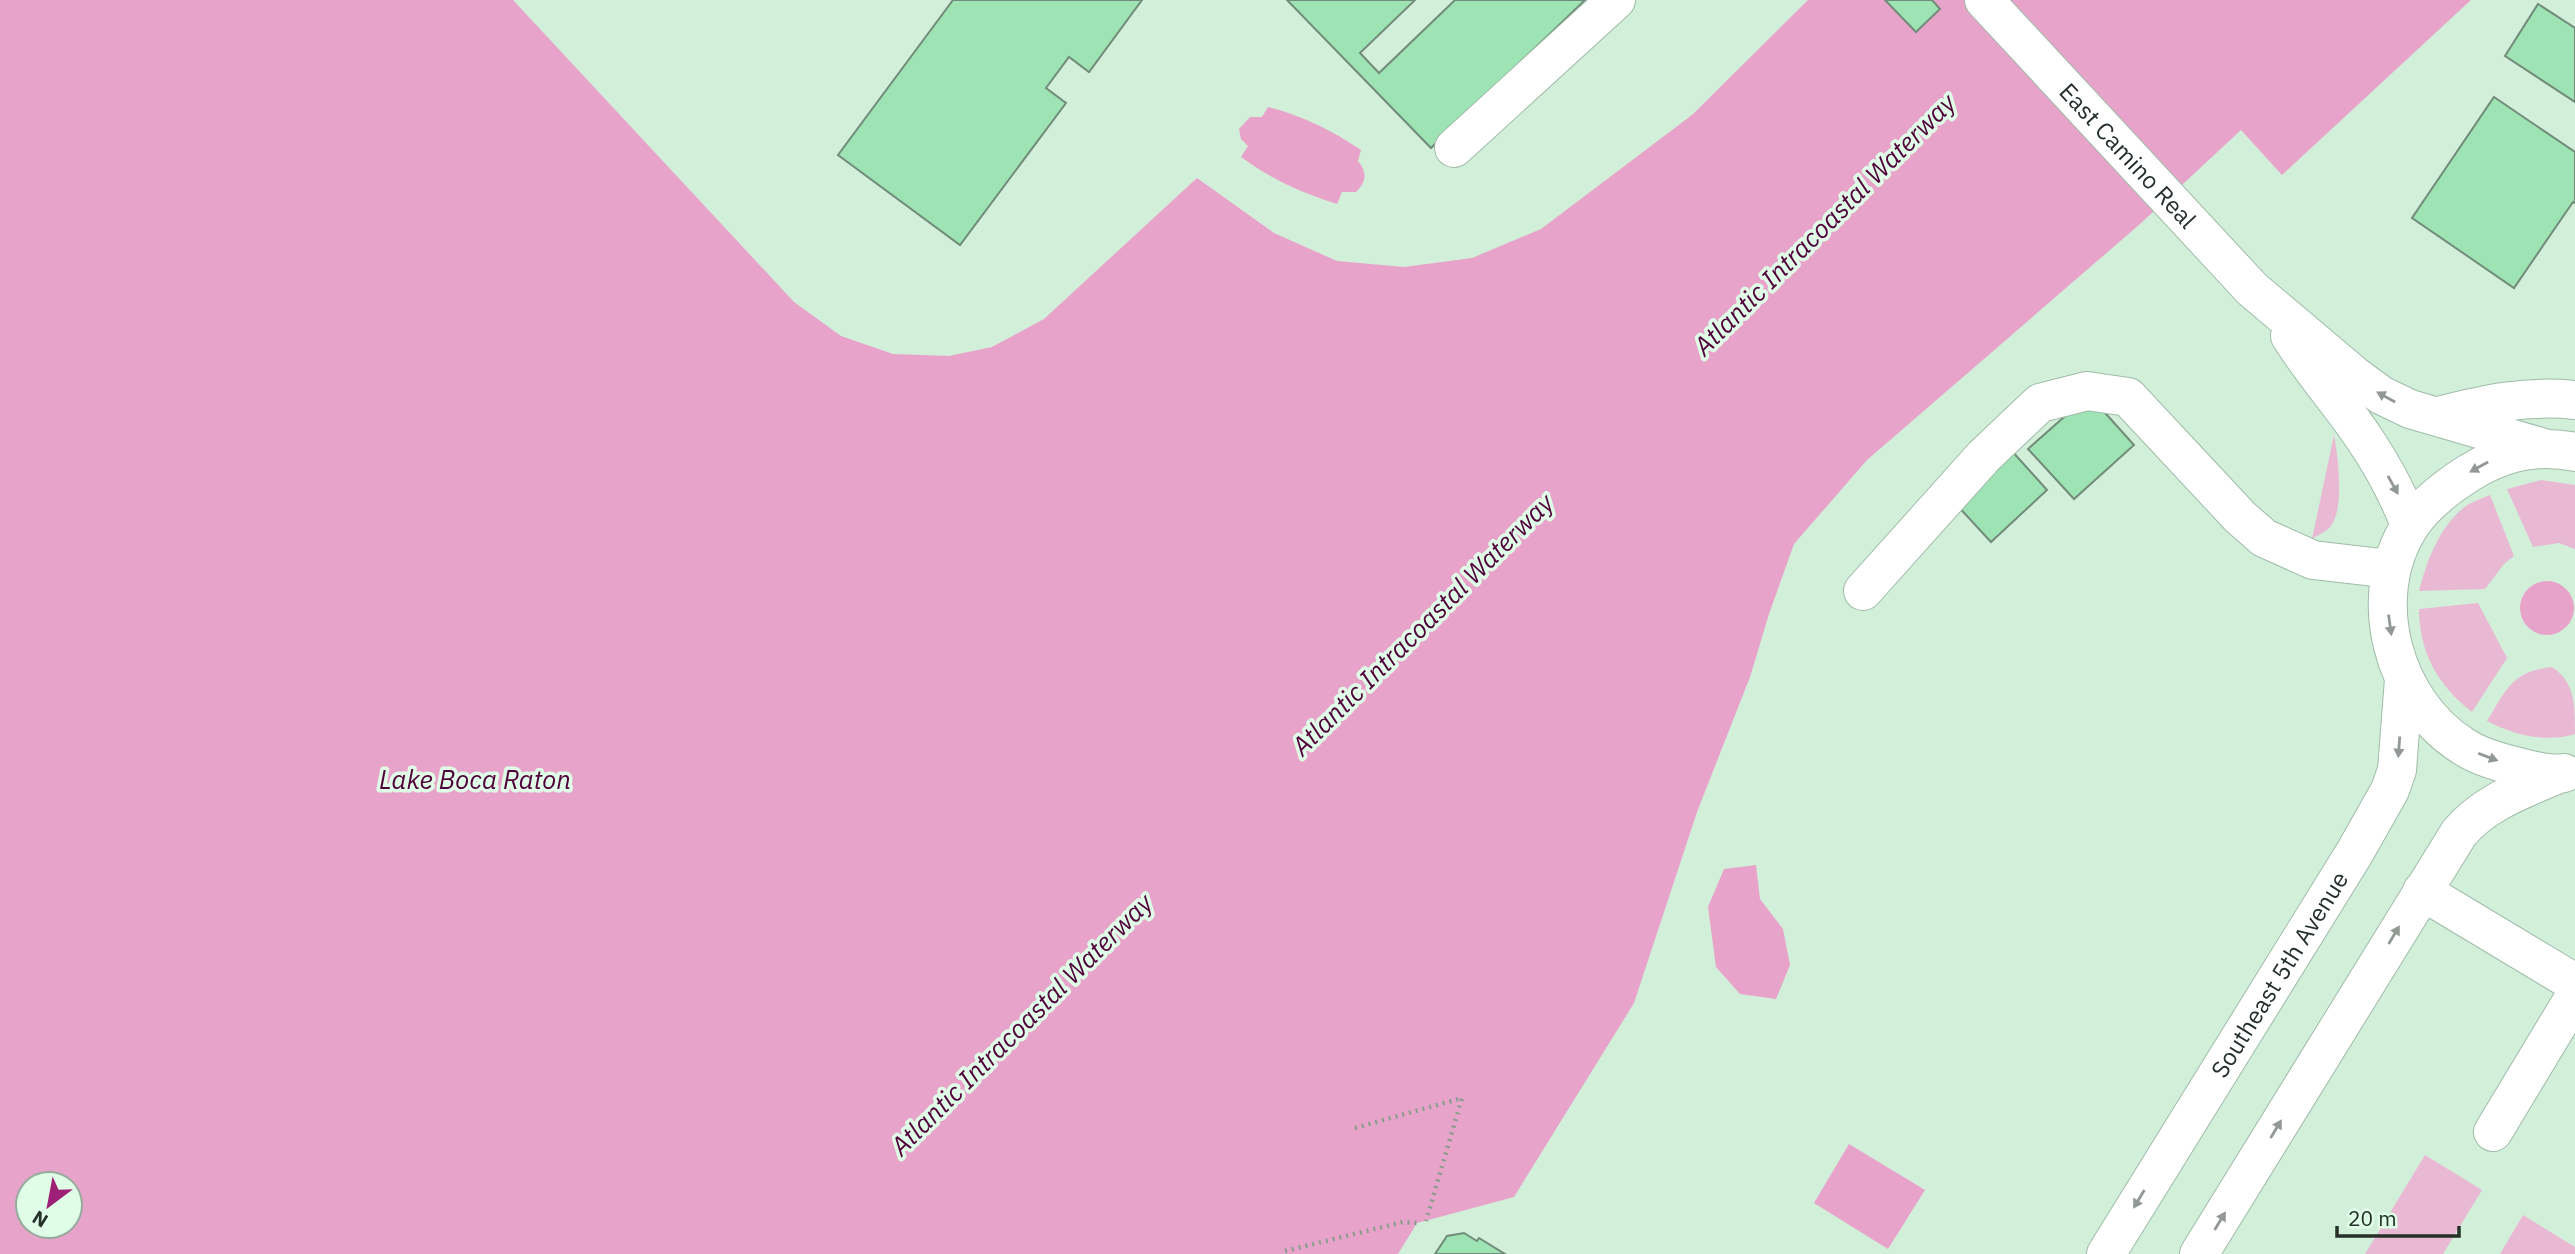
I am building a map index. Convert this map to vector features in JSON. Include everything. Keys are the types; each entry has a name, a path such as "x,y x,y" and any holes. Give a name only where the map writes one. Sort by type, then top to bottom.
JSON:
{"street":[{"path":"1454,148 1616,0"},
{"name":"East Camino Real","path":"1984,0 2252,289 2355,376 2381,395 2410,409 2567,450"},
{"name":"East Camino Real","path":"2273,307 2311,370 2365,439 2396,489 2410,525"},
{"path":"1863,591 1983,456 2040,403 2087,391 2128,397 2240,517 2264,538 2313,559 2390,569"},
{"path":"2438,416 2509,400 2575,400"},
{"path":"2567,450 2512,453 2484,463 2433,499 2410,525 2390,569 2387,596 2394,650 2404,679 2421,708 2441,729 2463,746 2490,759 2567,773"},
{"name":"Southeast 5th Avenue","path":"2106,1254 2355,852 2390,790 2397,769 2404,679"},
{"path":"2199,1254 2459,833 2472,817 2494,802 2567,773"},
{"path":"2422,891 2575,983"},
{"path":"2493,1132 2575,996"}],"path":[{"path":"1355,1128 1462,1098 1426,1221"},
{"path":"1285,1251 1403,1222 1417,1223"}],"shaded area":[{"path":"2334,435 2339,482 2338,508 2330,527 2312,539"},
{"path":"2541,480 2575,485 2575,549 2559,543 2533,547 2507,489"},
{"path":"2490,495 2514,556 2504,564 2485,589 2419,591 2431,555 2450,521 2469,504"},
{"path":"2478,603 2507,658 2472,712 2449,691 2433,667 2422,640 2419,609"},
{"path":"2552,667 2565,680 2572,695 2575,734 2541,738 2508,730 2487,721 2505,691 2519,678 2539,669"},
{"path":"2425,1155 2482,1190 2443,1254 2365,1254"},
{"path":"2523,1215 2575,1247 2575,1254 2500,1254"}],"water":[{"path":"0,0 513,0 794,302 841,336 893,354 949,356 992,347 1044,319 1197,178 1274,233 1337,261 1404,267 1472,258 1541,229 1692,115 1808,0 2471,0 2282,175 2241,130 2140,224 1867,460 1794,544 1750,677 1697,812 1634,1003 1514,1197 1417,1223 1398,1254 0,1254"},
{"path":"1268,107 1316,124 1361,150 1358,161 1364,176 1356,192 1342,192 1337,204 1287,185 1241,157 1248,146 1241,139 1239,129 1250,117 1262,117"},
{"path":"2547,581 2566,589 2574,608 2566,627 2547,635 2528,627 2520,608 2528,589"},
{"path":"1756,865 1760,899 1783,929 1790,965 1776,999 1740,994 1716,967 1708,907 1724,869"},
{"path":"1849,1144 1925,1190 1888,1249 1814,1203"}],"building":[{"path":"953,0 1142,0 1089,72 1069,57 1046,88 1066,103 960,245 838,155"},
{"path":"1287,0 1415,0 1360,53 1379,73 1455,0 1585,0 1431,148"},
{"path":"1885,0 1932,0 1940,9 1916,32"},
{"path":"2538,4 2575,28 2575,102 2505,56"},
{"path":"2494,97 2575,152 2575,203 2573,202 2514,288 2412,218"},
{"path":"2089,395 2134,445 2074,499 2028,449"},
{"path":"2011,450 2047,490 1991,542 1955,503"},
{"path":"1464,1233 1477,1241 1479,1238 1505,1254 1435,1254 1447,1236"}],"water label":[{"name":"Atlantic Intracoastal Waterway","path":"1824,224"},
{"name":"Atlantic Intracoastal Waterway","path":"1422,624"},
{"name":"Lake Boca Raton","path":"475,779"},
{"name":"Atlantic Intracoastal Waterway","path":"1021,1024"}]}
